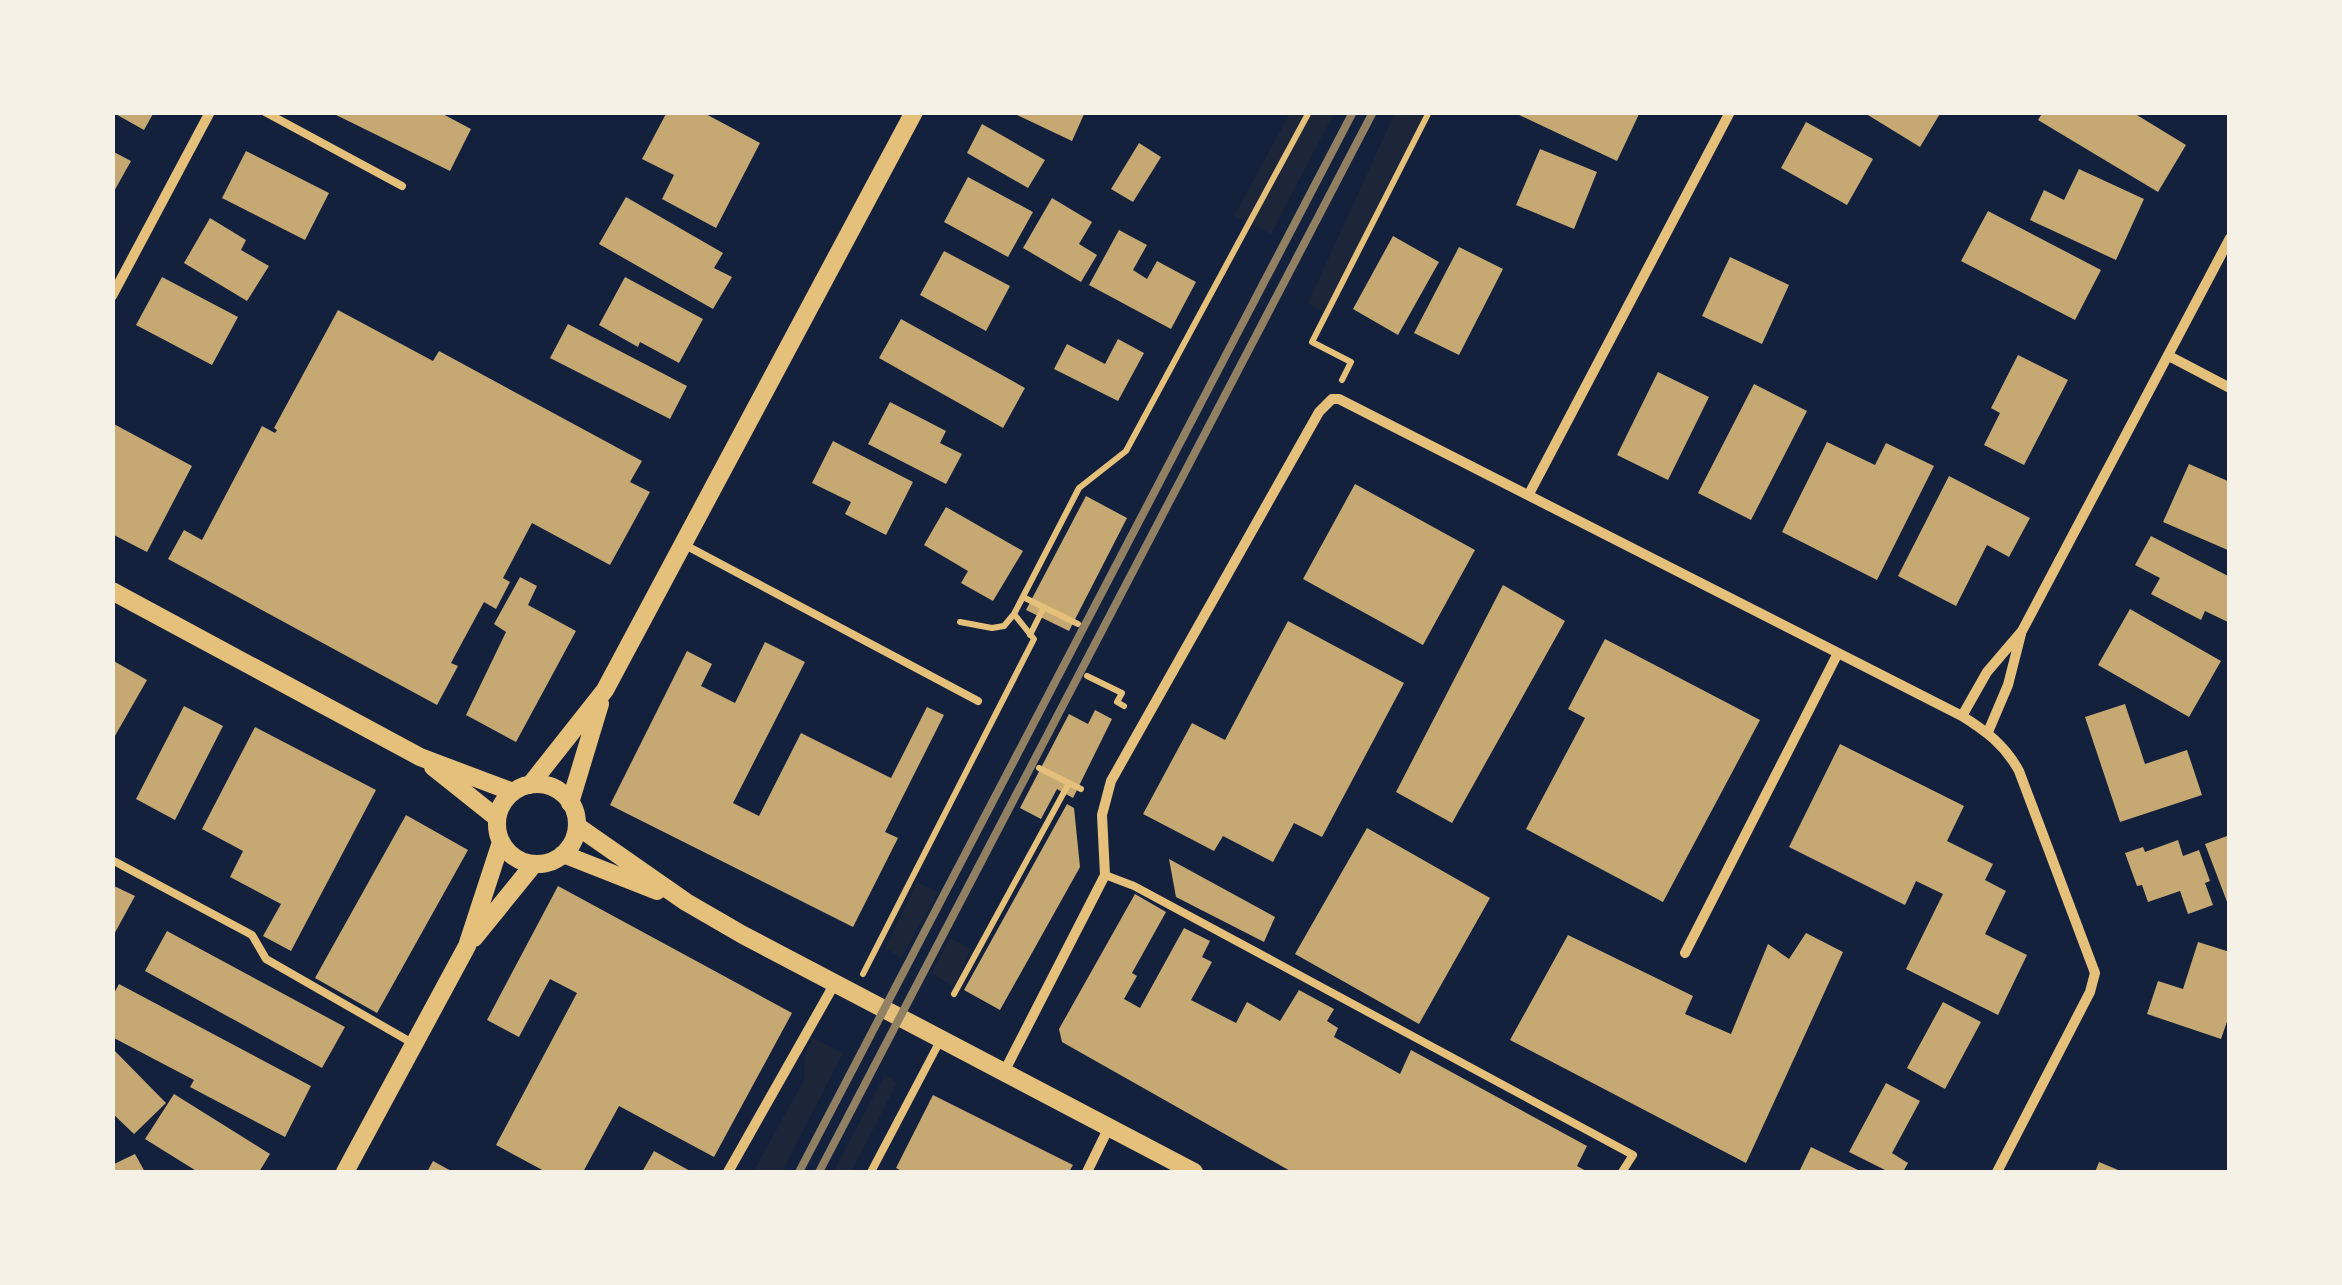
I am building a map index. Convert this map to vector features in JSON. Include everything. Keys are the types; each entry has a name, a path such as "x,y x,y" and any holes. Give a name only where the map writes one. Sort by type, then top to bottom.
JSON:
{"street":[{"path":"112,296 210,112"},
{"path":"605,690 570,802 576,826 574,837 563,854 544,863 534,864 509,853 501,842 497,818 500,808 522,788 605,690 914,112"},
{"path":"1529,494 1730,112"},
{"path":"1962,716 1988,672 2022,631 2230,238"},
{"path":"2169,356 2230,388"},
{"path":"1004,1072 1105,875 1102,815 1111,781 1319,412 1332,399 1348,400 1962,716 1988,732 2004,748 2019,770 2094,973 2090,992 1996,1172"},
{"path":"112,591 420,758 497,818"},
{"path":"1988,732 2008,685 2022,631"},
{"path":"1684,953 1838,653"},
{"path":"420,758 522,788 553,788 570,802"},
{"path":"576,826 686,902 1194,1172"},
{"path":"346,1172 467,946 501,842"},
{"path":"563,854 686,902"},
{"path":"467,946 534,864"},
{"path":"728,1172 835,984"},
{"path":"1087,1172 1110,1127"}],"lane":[{"path":"265,112 402,186"},
{"path":"685,545 978,701"},
{"path":"112,860 252,934 266,959 414,1044"},
{"path":"1105,875 1134,886 1633,1154 1622,1172"},
{"path":"872,1172 940,1039"}],"path":[{"path":"960,622 992,628 1004,626 1080,488 1126,451 1309,112"},
{"path":"1332,399 1351,362 1312,342 1429,112"},
{"path":"1023,597 1078,624"},
{"path":"1030,634 1044,607"},
{"path":"853,993 1034,639 1014,614"},
{"path":"1087,676 1122,694 1118,702 1124,706"},
{"path":"1038,768 1082,790"},
{"path":"954,994 1069,783"}],"shaded area":[{"path":"1290,113 1334,113 1271,234 1234,216"},
{"path":"1395,113 1433,113 1323,312 1308,303"},
{"path":"917,882 938,892 902,957 885,949"},
{"path":"950,938 971,949 954,987 931,973"},
{"path":"813,1038 843,1053 782,1172 753,1172 804,1080 805,1054"},
{"path":"885,1075 897,1083 851,1172 833,1172"}],"building":[{"path":"112,112 154,112 144,130"},
{"path":"330,112 439,112 471,129 450,171"},
{"path":"667,112 702,112 760,143 716,228 662,199 674,175 642,159"},
{"path":"1011,112 1085,112 1072,141"},
{"path":"1513,112 1635,112 1639,114 1617,161"},
{"path":"1863,112 1941,112 1920,147"},
{"path":"2043,112 2132,112 2186,145 2158,192 2038,120"},
{"path":"1806,122 1873,159 1847,205 1781,168"},
{"path":"982,124 1045,160 1028,188 967,153"},
{"path":"1139,143 1161,157 1133,202 1111,189"},
{"path":"1540,149 1597,172 1574,229 1516,205"},
{"path":"112,151 131,161 112,195"},
{"path":"246,151 329,193 305,240 222,198"},
{"path":"2079,169 2144,199 2116,260 2030,220 2044,190 2064,200"},
{"path":"968,177 1033,212 1008,257 944,222"},
{"path":"626,197 723,253 714,268 732,277 713,309 599,244"},
{"path":"1052,198 1092,222 1079,244 1097,255 1081,282 1023,248"},
{"path":"1988,211 2101,270 2075,320 1961,261"},
{"path":"210,218 246,240 241,250 269,266 247,301 184,263"},
{"path":"1119,230 1147,245 1133,270 1147,279 1157,261 1196,282 1171,329 1089,285"},
{"path":"1393,236 1439,262 1398,335 1353,309"},
{"path":"1459,247 1503,269 1459,355 1414,333"},
{"path":"944,251 1010,286 986,331 920,295"},
{"path":"1730,257 1789,285 1762,344 1702,316"},
{"path":"162,277 238,317 212,365 136,325"},
{"path":"625,277 703,319 679,363 640,342 638,347 599,325"},
{"path":"338,310 433,361 439,351 642,461 630,482 650,492 610,565 532,523 503,578 510,582 496,609 484,602 451,663 458,666 437,705 168,559 184,530 202,540 262,426 275,433 277,430 274,428"},
{"path":"901,319 1025,388 1003,428 879,358"},
{"path":"568,324 687,386 670,419 550,358"},
{"path":"1118,339 1144,353 1118,401 1054,369 1067,344 1105,364"},
{"path":"2018,355 2068,380 2024,465 1984,445 2000,413 1991,408"},
{"path":"1658,372 1709,397 1668,480 1617,455"},
{"path":"1754,384 1807,411 1751,520 1698,493"},
{"path":"890,402 946,431 940,443 962,454 946,484 868,444"},
{"path":"112,423 192,466 147,552 112,534"},
{"path":"833,441 913,482 886,535 845,514 851,502 812,483"},
{"path":"1827,442 1875,465 1886,443 1934,466 1877,580 1782,532"},
{"path":"2189,464 2230,482 2230,551 2163,522"},
{"path":"1949,476 2030,518 2009,557 1987,545 1956,606 1898,576"},
{"path":"1355,484 1475,550 1423,645 1303,579"},
{"path":"1086,496 1127,518 1069,631 1026,610"},
{"path":"946,507 1023,551 993,601 961,583 968,571 924,545"},
{"path":"2151,536 2230,577 2230,623 2205,611 2201,620 2151,594 2160,578 2135,565"},
{"path":"520,577 537,586 528,605 576,631 516,742 466,715 506,632 494,624"},
{"path":"1503,585 1565,621 1452,823 1396,792"},
{"path":"2130,609 2221,661 2189,717 2098,665"},
{"path":"1288,621 1404,683 1322,837 1294,823 1273,862 1223,836 1214,851 1143,814 1192,723 1225,740"},
{"path":"1605,639 1760,720 1663,902 1526,829 1585,718 1568,709"},
{"path":"765,642 805,662 733,803 759,816 801,733 891,778 927,707 944,715 885,832 898,838 853,927 610,805 687,651 712,664 701,686 735,703"},
{"path":"112,660 147,680 112,741"},
{"path":"2125,704 2145,764 2187,750 2202,795 2120,822 2085,717"},
{"path":"184,706 223,726 175,820 136,799"},
{"path":"1095,710 1112,719 1073,798 1057,789 1041,819 1020,808 1069,714 1088,724"},
{"path":"255,727 376,790 291,951 263,936 281,904 230,877 243,851 202,829"},
{"path":"1840,744 1964,806 1947,841 1993,864 1985,880 2006,891 1985,934 2027,955 1998,1015 1906,969 1943,894 1916,881 1905,905 1789,847"},
{"path":"1067,804 1074,808 1080,867 1000,1010 964,990"},
{"path":"406,815 468,850 377,1013 315,978"},
{"path":"1367,828 1490,898 1419,1024 1295,954"},
{"path":"2230,835 2230,907 2229,907 2205,844"},
{"path":"2178,840 2183,856 2199,850 2210,881 2205,883 2213,905 2188,914 2180,891 2148,902 2142,885 2137,886 2125,853 2143,847 2145,852"},
{"path":"1169,859 1275,917 1264,942 1176,897"},
{"path":"112,885 135,896 112,938"},
{"path":"558,886 792,1013 714,1157 619,1106 583,1172 546,1172 496,1145 577,993 550,979 519,1037 487,1020"},
{"path":"1135,894 1166,912 1132,973 1137,976 1124,999 1140,1008 1184,928 1210,941 1202,957 1212,962 1191,1000 1236,1023 1247,1002 1280,1021 1299,990 1334,1009 1327,1021 1338,1028 1334,1037 1400,1074 1411,1050 1587,1146 1577,1166 1588,1172 1292,1172 1062,1042 1059,1029"},
{"path":"167,931 345,1027 322,1068 145,971"},
{"path":"1806,933 1843,952 1746,1163 1510,1040 1568,935 1693,996 1685,1014 1731,1034 1768,944 1789,959"},
{"path":"2198,942 2230,952 2230,1013 2221,1039 2147,1014 2158,981 2183,989"},
{"path":"119,984 311,1086 285,1137 190,1087 194,1080 112,1037 112,997"},
{"path":"1943,1002 1981,1022 1945,1089 1907,1068"},
{"path":"112,1048 166,1103 134,1134 112,1113"},
{"path":"1886,1083 1920,1101 1892,1153 1908,1163 1903,1172 1889,1172 1849,1152"},
{"path":"174,1094 270,1154 259,1172 198,1172 145,1139"},
{"path":"933,1095 1073,1165 1069,1172 904,1172 896,1168"},
{"path":"1811,1147 1862,1172 1799,1172"},
{"path":"654,1151 692,1172 642,1172"},
{"path":"135,1154 145,1172 112,1172 112,1165"},
{"path":"433,1161 453,1172 427,1172"},
{"path":"2099,1162 2123,1172 2095,1172"}],"railway":[{"path":"799,1172 1353,112"},
{"path":"819,1172 1373,112"}]}
